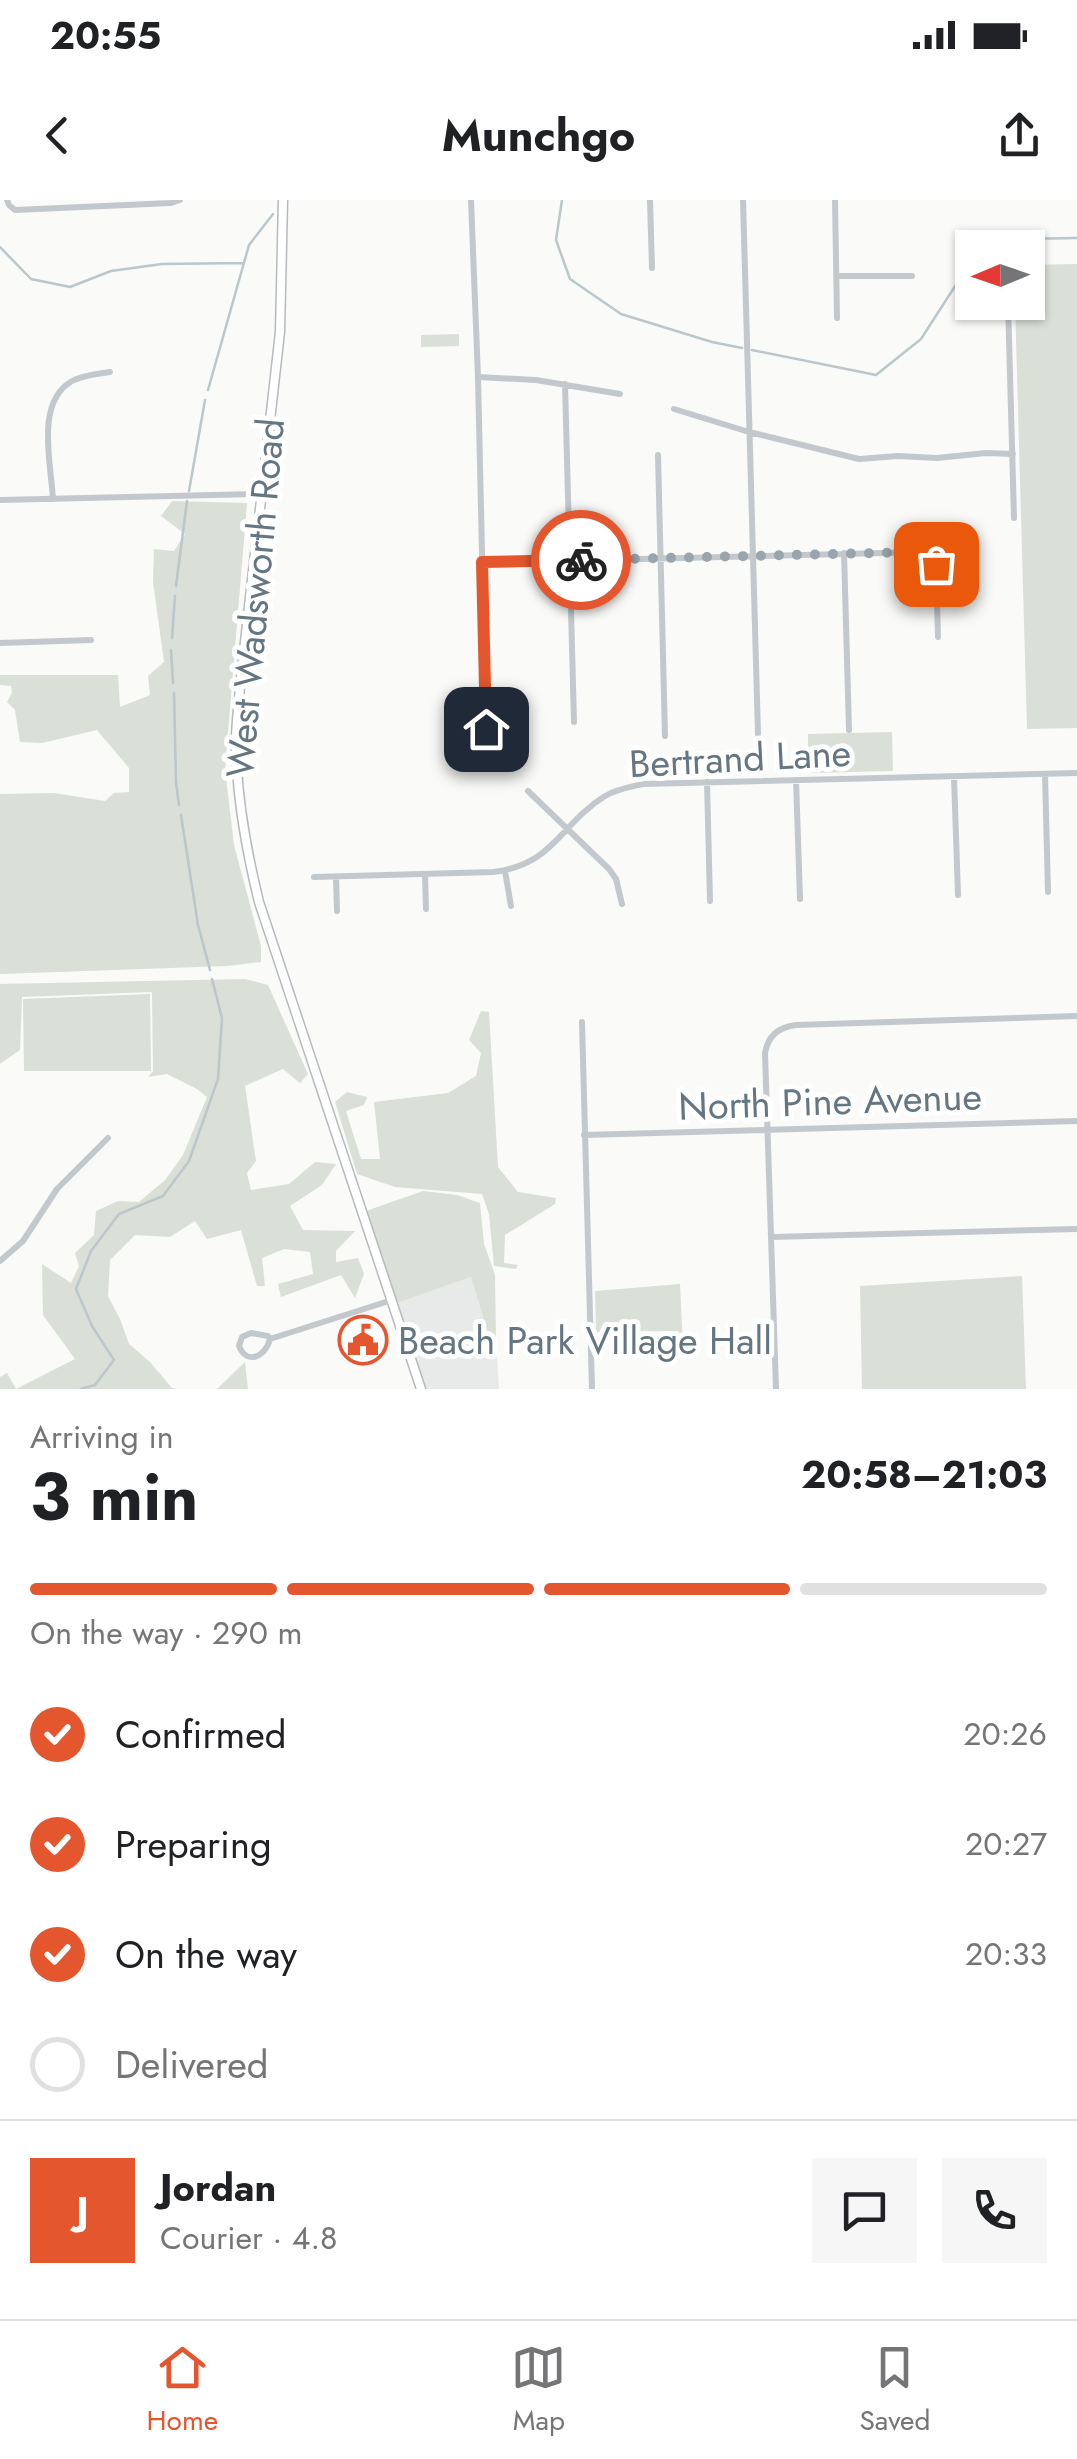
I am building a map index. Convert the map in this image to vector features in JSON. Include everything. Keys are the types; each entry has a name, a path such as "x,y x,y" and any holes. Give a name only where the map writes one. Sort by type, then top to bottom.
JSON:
{"main road":[{"name":"West Wadsworth Road","path":"284,200 280,320 236,740 239,798 259,902 421,1389"}],"street":[{"path":"8,200 11,209 26,210 180,200"},
{"path":"471,200 486,729"},
{"path":"650,200 652,268"},
{"path":"743,200 758,734"},
{"path":"835,200 837,318"},
{"path":"836,276 912,276"},
{"path":"1009,320 1014,518"},
{"path":"53,498 48,421 52,401 74,380 110,372"},
{"path":"478,376 536,380 620,394"},
{"path":"566,384 574,722"},
{"path":"674,409 859,460 1013,454"},
{"path":"658,455 665,736"},
{"path":"0,500 262,494"},
{"path":"482,562 918,552 930,555 936,564 938,637"},
{"path":"844,554 848,730"},
{"path":"0,643 91,640"},
{"name":"Bertrand Lane","path":"314,878 505,871 529,863 555,844 600,799 643,784 1077,773"},
{"path":"1044,774 1048,892"},
{"path":"954,777 958,894"},
{"path":"796,780 800,899"},
{"path":"707,782 710,901"},
{"path":"528,791 609,868 622,904"},
{"path":"505,871 511,906"},
{"path":"425,874 426,909"},
{"path":"336,877 338,912"},
{"path":"776,1389 765,1053 774,1034 783,1027 796,1025 1077,1016"},
{"path":"582,1022 592,1389"},
{"name":"North Pine Avenue","path":"584,1135 1077,1121"},
{"path":"0,1261 22,1241 57,1189 108,1138"},
{"path":"771,1237 1077,1229"},
{"path":"270,1339 392,1300"},
{"path":"251,1333 270,1339 258,1357 248,1357 239,1346 242,1337 251,1333"}],"shaded area":[{"path":"1077,264 1077,728 1027,729 1015,320 1045,320 1045,265"},
{"path":"459,334 459,346 421,347 421,335"},
{"path":"172,501 247,503 225,769 234,845 261,946 261,962 0,974 0,794 54,793 105,801 114,793 129,792 129,768 97,730 42,743 20,742 15,710 7,702 11,686 0,685 0,675 118,675 120,707 150,695 148,676 164,662 153,582 154,549 174,551 185,534 161,516"},
{"path":"892,732 893,771 808,773 808,734"},
{"path":"245,979 268,985 308,1074 300,1083 283,1069 245,1086 256,1161 247,1173 251,1190 289,1184 315,1162 336,1164 322,1185 290,1206 303,1230 355,1231 336,1251 336,1262 358,1258 364,1274 355,1298 341,1275 281,1297 278,1284 313,1274 310,1252 284,1249 262,1258 265,1286 257,1286 241,1230 207,1239 195,1221 170,1237 135,1235 110,1260 108,1296 129,1344 177,1389 16,1389 75,1359 43,1315 42,1264 71,1283 79,1266 75,1253 94,1235 96,1211 118,1201 139,1202 165,1180 183,1155 207,1097 167,1074 148,1077 153,1071 152,992 22,997 20,1050 0,1064 0,984"},
{"path":"150,994 151,1071 24,1071 23,999"},
{"path":"481,1011 489,1012 498,1167 518,1192 556,1198 555,1204 505,1235 504,1263 518,1265 516,1269 494,1266 489,1214 482,1194 395,1187 357,1174 335,1102 347,1092 367,1097 364,1105 346,1111 361,1159 380,1159 374,1102 448,1093 476,1076 481,1053 469,1040"},
{"path":"423,1191 457,1195 480,1203 484,1244 495,1275 496,1340 490,1340 471,1277 397,1303 366,1211"},
{"path":"1022,1276 1026,1389 862,1389 860,1286"},
{"path":"471,1277 490,1339 496,1340 499,1389 425,1389 397,1303"},
{"path":"680,1284 683,1349 677,1350 673,1331 596,1332 595,1291"},
{"path":"245,1362 248,1389 217,1389"},
{"path":"7,1373 16,1389 0,1389 0,1377"}],"waterway":[{"path":"562,200 556,240 570,279 621,314 742,348"},
{"path":"208,390 249,245 273,214"},
{"path":"1045,239 1077,238"},
{"path":"0,247 31,279 70,287 111,271 162,264 243,263"},
{"path":"752,350 876,375 921,339 955,286"},
{"path":"189,491 205,400"},
{"path":"176,586 187,501"},
{"path":"172,638 175,596"},
{"path":"171,650 173,683"},
{"path":"174,693 179,805"},
{"path":"181,815 198,925 210,970"},
{"path":"81,1389 95,1385 114,1360 92,1326 76,1289 91,1251 119,1214 163,1196 189,1161 218,1079 222,1018 212,979"}],"way so far":[{"path":"581,560 926,552 936,564"}],"place":[{"name":"Beach Park Village Hall","path":"363,1340"}],"route":[{"path":"486,729 482,562 581,560"}]}
